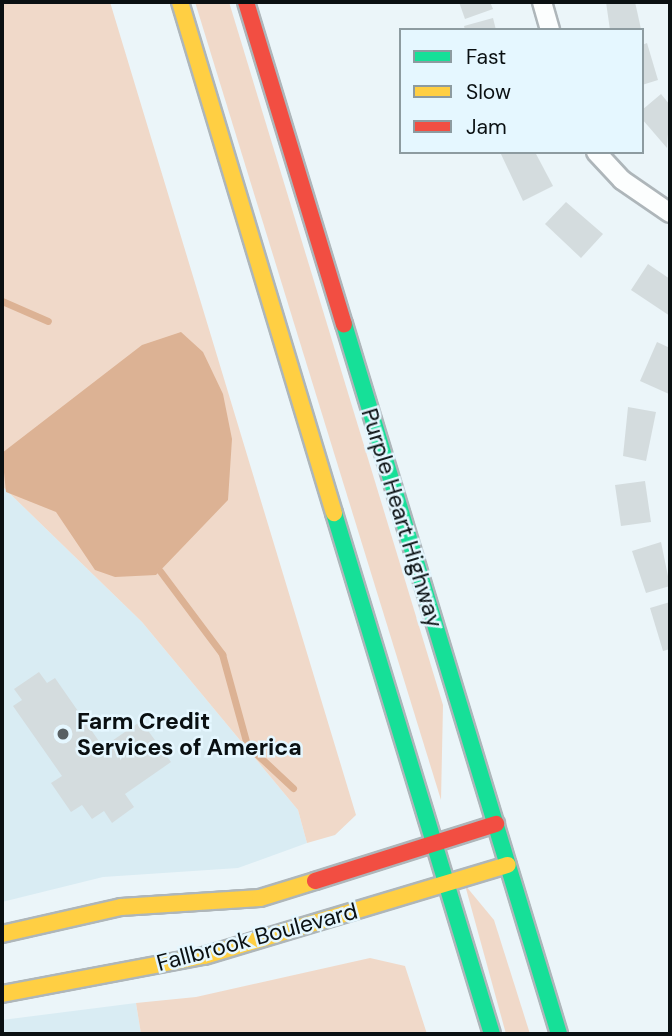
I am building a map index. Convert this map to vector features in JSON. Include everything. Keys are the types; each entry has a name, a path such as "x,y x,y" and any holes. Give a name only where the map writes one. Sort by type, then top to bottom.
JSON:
{"main road":[{"path":"180,2 492,1034"},
{"name":"Purple Heart Highway","path":"246,2 559,1034"},
{"name":"Fallbrook Boulevard","path":"2,934 121,907 260,898 496,824"},
{"name":"Fallbrook Boulevard","path":"2,994 204,956 508,865"}],"street":[{"path":"542,2 550,28"},
{"path":"598,154 622,180 670,213"}],"shaded area":[{"path":"2,2 110,2 356,815 335,835 307,843 298,810 142,622 2,486"},
{"path":"195,2 229,2 443,705 441,800"},
{"path":"181,332 203,352 223,394 232,439 228,500 156,575 115,577 95,570 56,512 6,492 2,453 142,345"},
{"path":"2,486 142,622 298,810 307,843 238,868 103,877 2,902"},
{"path":"465,885 494,920 530,1034 506,1034"},
{"path":"370,958 405,966 427,1034 141,1034 136,1003 196,997"},
{"path":"136,1003 141,1034 2,1034 2,1020"}],"building":[{"path":"459,2 490,2 493,9 465,19"},
{"path":"606,2 635,2 641,28 610,28"},
{"path":"493,18 496,28 464,28"},
{"path":"647,43 658,80 644,84 644,44"},
{"path":"661,94 670,105 667,148 644,121 644,108"},
{"path":"501,154 536,154 553,186 523,201"},
{"path":"566,202 603,234 581,258 545,224"},
{"path":"648,264 670,279 670,316 631,290"},
{"path":"657,342 670,348 669,394 640,381"},
{"path":"628,407 656,412 646,461 623,456"},
{"path":"645,481 651,522 621,526 615,485"},
{"path":"661,542 670,586 646,593 632,551"},
{"path":"670,602 670,649 663,651 650,608"},
{"name":"Farm Credit Services of America","path":"39,672 47,683 55,678 103,747 141,721 171,762 125,794 134,807 112,823 104,811 92,819 82,805 71,812 51,783 62,776 13,706 22,700 14,689"}],"waterway":[{"path":"2,301 48,321"},
{"path":"160,571 222,654 247,745 293,788"}],"traffic: fast":[{"path":"344,324 559,1034"},
{"path":"334,513 492,1034"}],"traffic: slow":[{"path":"180,2 334,513"},
{"path":"2,994 204,956 508,865"},
{"path":"2,934 121,907 260,898 315,881"}],"traffic: jam":[{"path":"246,2 344,324"},
{"path":"315,881 496,824"}],"place":[{"name":"Farm Credit Services of America","path":"63,734"}]}
